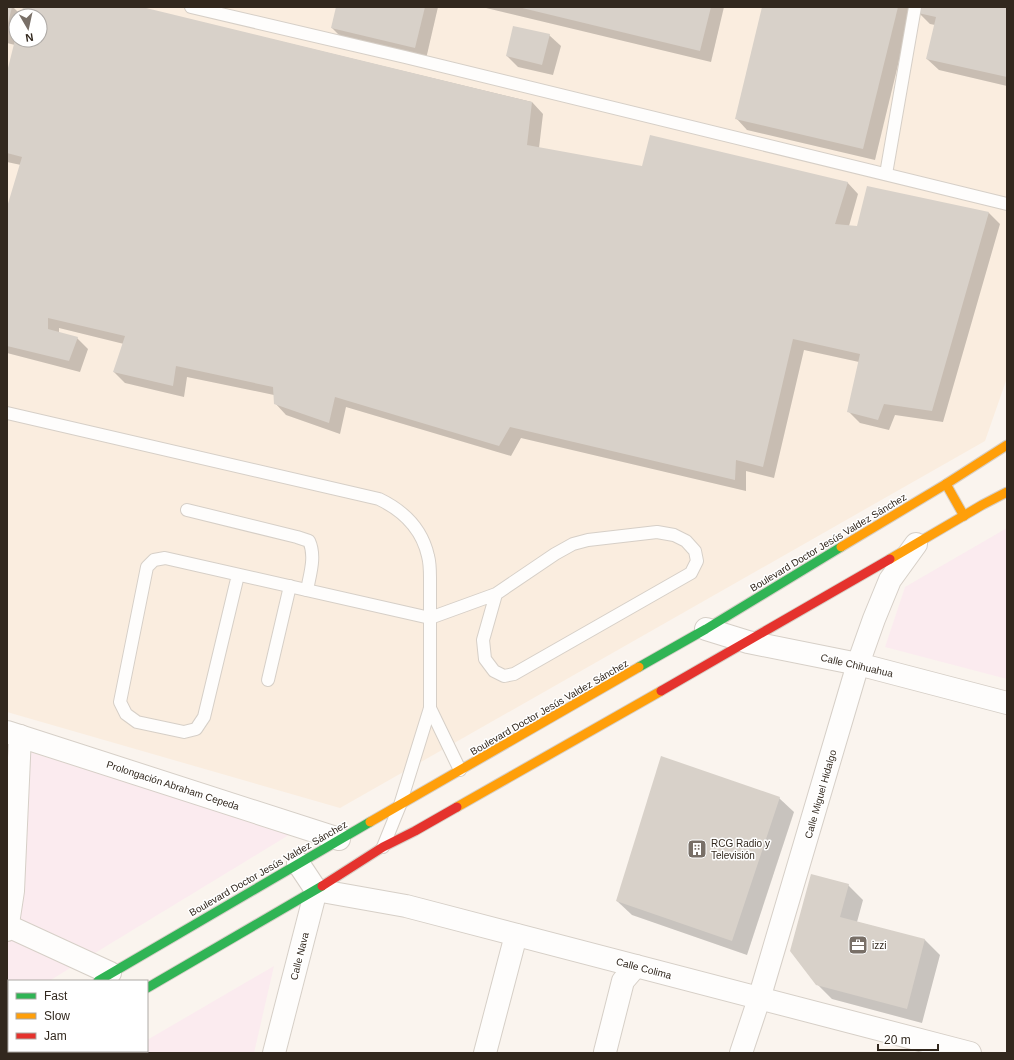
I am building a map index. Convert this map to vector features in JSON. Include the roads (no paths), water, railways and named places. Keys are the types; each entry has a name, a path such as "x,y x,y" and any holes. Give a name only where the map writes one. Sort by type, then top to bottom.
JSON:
{"main road":[{"path":"1004,447 1007,434"},
{"name":"Boulevard Doctor Jesús Valdez Sánchez","path":"104,977 339,839 400,806 706,629 946,484 1004,447"},
{"path":"946,484 964,516"},
{"path":"148,987 316,890 383,847 415,831 748,642 1007,492"}],"street":[{"name":"Calle Miguel Hidalgo","path":"741,1053 759,999 858,664 890,580 916,544"},
{"name":"Calle Chihuahua","path":"706,629 748,642 858,664 1007,703"},
{"name":"Prolongación Abraham Cepeda","path":"14,734 339,839"},
{"path":"14,734 8,928 104,977"},
{"path":"298,863 316,890"},
{"name":"Calle Colima","path":"316,890 406,906 516,936 970,1053"},
{"name":"Calle Nava","path":"274,1053 316,890"},
{"path":"485,1053 516,936"},
{"path":"605,1052 623,981 636,966"}],"lane":[{"path":"192,7 405,57 1007,204"},
{"path":"886,174 915,7"},
{"path":"7,413 379,500 393,506 414,525 423,540 429,557 430,708 400,806 383,847"},
{"path":"187,510 309,541 312,548 313,559 307,590"},
{"path":"238,575 204,717 196,729 184,732 137,722 126,714 120,702 147,567 154,560 165,558 430,618 496,594 573,544 588,540 657,532 674,535 686,541 695,551 697,561 691,573 514,674 504,676 494,671 485,659 483,640 496,594"},
{"path":"268,680 290,586"},
{"path":"430,708 460,770"}],"place":[{"name":"RCG Radio y Televisión","path":"697,849"},
{"name":"izzi","path":"858,945"}]}
